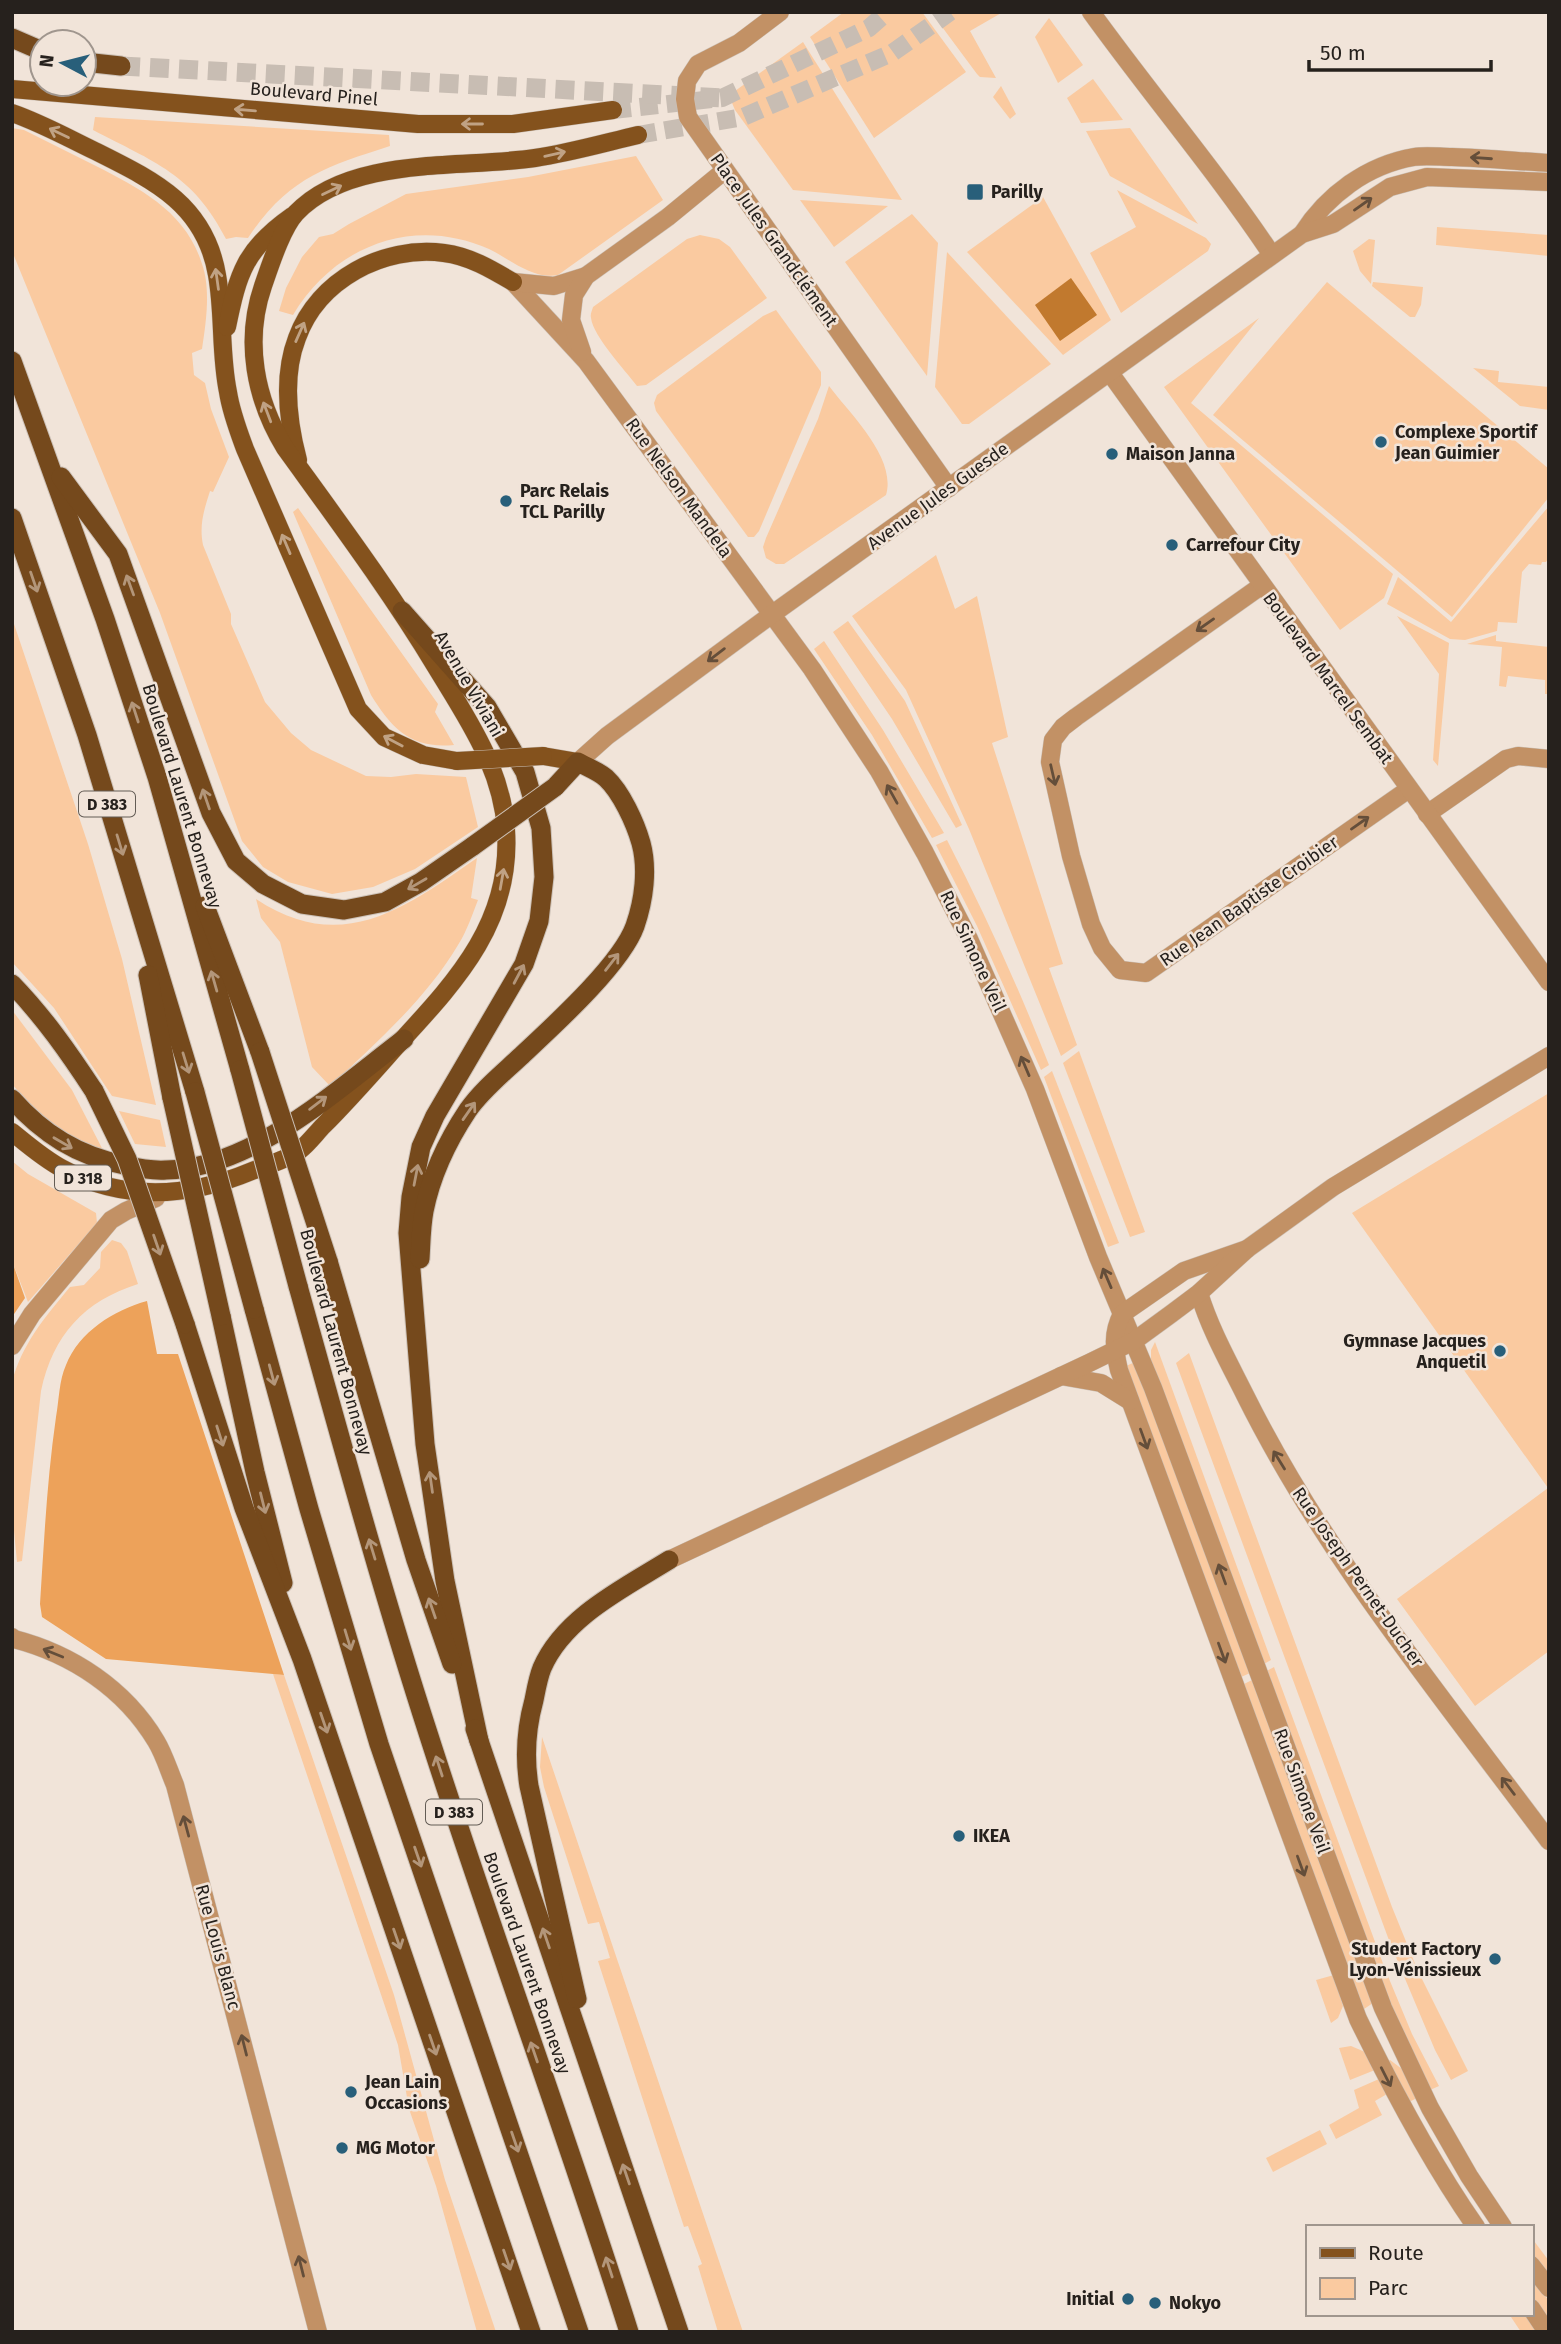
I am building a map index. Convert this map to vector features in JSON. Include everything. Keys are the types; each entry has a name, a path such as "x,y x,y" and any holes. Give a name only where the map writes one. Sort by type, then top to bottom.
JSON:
{"highway":[{"path":"98,64 121,66"},
{"name":"Boulevard Laurent Bonnevay","path":"12,361 50,462 157,777 356,1497 428,1734 629,2332"},
{"path":"50,462 118,554 211,813 236,861 263,884 302,904 344,910 385,902 421,882 555,787 578,762 606,778 637,828 643,853 645,882 635,927 614,961 469,1109 445,1150 423,1213 415,1316"},
{"name":"D 383","path":"12,517 87,735 195,1092 309,1509 379,1744 579,2332"},
{"path":"402,611 488,707 525,772 541,828 544,877 539,921 524,964 435,1116 421,1147 411,1197 408,1233 425,1444 445,1581 480,1741"},
{"path":"157,777 260,1052 352,1335 416,1560 480,1741 679,2332"},
{"path":"129,874 172,1098 255,1472 302,1659"},
{"path":"12,984 64,1045 94,1091 127,1159 185,1324 244,1508 302,1659 531,2332"},
{"path":"12,1099 29,1118 55,1139 82,1154 136,1168 166,1170 196,1166 222,1159 261,1142 296,1120 404,1039"},
{"path":"599,2096 529,1786 525,1764 528,1722 542,1668 557,1644 588,1613 669,1560"}],"main road":[{"name":"Boulevard Pinel","path":"12,89 418,124 513,124 613,110"},
{"path":"12,113 36,121 143,176 172,194 190,213 206,238 217,276 227,391 245,449 358,709 384,737 423,755 457,761 543,756 578,762"},
{"name":"Avenue Viviani","path":"166,1194 225,1182 298,1151 346,1104 437,1004 466,967 479,946 497,903 503,880 506,832 504,809 495,776 474,729 402,611 273,429 257,380 254,356 255,316 258,300 279,247 295,214 326,192 374,174 408,168 534,158 638,135"},
{"path":"224,344 235,293 249,258 268,234 295,214"},
{"path":"301,470 289,415 289,377 296,340 306,318 326,293 356,269 370,262 415,252 460,256 489,267 513,282"},
{"name":"D 318","path":"12,1132 39,1154 87,1180 107,1187 166,1194"}],"street":[{"name":"Place Jules Grandclément","path":"779,12 739,43 698,64 687,81 685,108 688,117 949,488"},
{"path":"1091,12 1199,152 1272,255"},
{"name":"Avenue Jules Guesde","path":"1302,234 1321,207 1369,171 1392,162 1417,156 1549,163"},
{"path":"513,282 554,286 586,276 668,217 724,171"},
{"name":"Avenue Jules Guesde","path":"578,762 607,736 771,615 1302,234 1333,223 1374,196 1408,181 1427,177 1549,183"},
{"name":"Rue Nelson Mandela","path":"586,276 574,295 571,320 586,361"},
{"name":"Rue Nelson Mandela","path":"513,282 586,361 771,615"},
{"name":"Boulevard Marcel Sembat","path":"1110,373 1549,982"},
{"name":"Rue Jean Baptiste Croibier","path":"1261,586 1076,717 1063,727 1053,740 1050,762 1071,856 1091,924 1102,948 1120,971 1146,973 1409,789"},
{"name":"Rue Simone Veil","path":"771,615 812,669 879,771 969,939 1035,1089 1153,1388 1383,2008 1430,2108 1469,2176 1502,2225"},
{"path":"1427,814 1506,759 1518,756 1549,759"},
{"path":"669,1560 1115,1351 1199,1293 1247,1249 1333,1187 1549,1056"},
{"name":"Avenue Viviani","path":"12,1346 32,1314 111,1220 126,1210 166,1194"},
{"path":"1122,1314 1184,1271 1247,1249"},
{"name":"Rue Joseph Pernet-Ducher","path":"1199,1293 1212,1329 1271,1448 1321,1528 1372,1602 1549,1841"},
{"name":"Rue Simone Veil","path":"1122,1314 1116,1325 1115,1351 1130,1401 1358,2019 1409,2120 1449,2188 1475,2225"},
{"path":"1061,1376 1101,1383 1130,1401"},
{"name":"Rue Louis Blanc","path":"12,1637 64,1657 97,1677 120,1695 156,1741 175,1786 318,2332"},
{"path":"1533,2268 1549,2288"},
{"path":"1533,2311 1547,2332"}],"green space":[{"path":"844,12 922,12 966,72 874,138 810,37"},
{"path":"931,12 1003,12 970,31 996,78 980,77 977,74"},
{"path":"1049,18 1083,65 1058,83 1035,37"},
{"path":"803,42 902,200 793,190 735,110 730,98 735,91"},
{"path":"1093,79 1123,120 1081,123 1067,98"},
{"path":"1001,86 1016,114 1010,119 993,97"},
{"path":"95,117 389,135 390,146 310,177 278,201 248,238 226,239 200,199 186,184 153,161 93,130"},
{"path":"12,128 24,130 145,193 173,216 195,246 205,274 207,295 202,349 192,353 194,375 205,383 211,409 229,457 213,492 210,491 202,524 203,545 231,614 231,624 265,702 291,733 311,750 366,776 416,774 466,777 478,827 415,869 373,887 332,894 288,882 263,867 242,841 160,613 12,251"},
{"path":"1130,128 1198,224 1110,176 1086,131"},
{"path":"636,156 663,200 558,275 531,272 489,249 460,239 432,235 404,237 378,243 353,255 330,271 310,291 293,315 279,311 286,288 302,257 319,237 333,234 406,194 528,177"},
{"path":"1117,190 1206,238 1211,244 1208,251 1121,313 1090,253 1136,227"},
{"path":"1043,197 1111,320 1063,355 967,252"},
{"path":"800,200 888,206 834,247"},
{"path":"912,214 938,243 927,376 845,262"},
{"path":"1437,227 1549,235 1549,256 1436,245"},
{"path":"700,235 719,239 730,247 767,298 646,385 637,386 597,334 591,317 593,307 687,239"},
{"path":"1369,239 1375,240 1371,284 1360,271 1353,251"},
{"path":"947,252 1051,364 969,424 962,424 935,387"},
{"name":"Complexe Sportif Jean Guimier","path":"1327,282 1549,469 1549,497 1452,617 1213,415"},
{"path":"1373,282 1423,287 1421,305 1415,317 1410,317 1372,286"},
{"path":"776,310 821,372 821,385 759,531 754,537 748,537 656,411 654,403 657,395 763,316"},
{"path":"1259,318 1191,403 1393,574 1384,598 1340,630 1164,387"},
{"path":"1473,368 1499,371 1498,382 1549,387 1549,410 1520,406"},
{"path":"829,386 870,437 878,452 888,481 886,495 784,564 776,564 766,558 763,547 818,419"},
{"path":"1549,506 1549,557 1541,565 1529,564 1522,572 1517,623 1498,622 1497,631 1465,640 1450,639 1387,604 1398,577 1451,622"},
{"path":"298,508 438,704 435,712 454,745 426,744 404,734 387,718 371,695 293,512"},
{"path":"936,555 955,609 977,596 1008,737 992,743 1063,964 1049,968 1077,1045 1061,1056 969,829 906,690 852,616"},
{"path":"1397,616 1449,643 1438,766 1433,760 1439,674"},
{"path":"12,618 88,844 122,959 156,1105 112,1096 54,1008 12,962"},
{"path":"848,621 905,701 962,825 956,828 892,719 833,632"},
{"path":"1496,635 1496,641 1549,647 1549,694 1545,694 1545,680 1508,676 1506,687 1499,686 1502,647 1467,644"},
{"path":"824,641 883,730 944,833 932,838 872,735 814,649"},
{"path":"947,840 1001,951 1038,1036 1049,1065 1041,1070 977,926 936,845"},
{"path":"477,858 471,898 478,900 458,945 415,1002 330,1086 312,1067 280,942 261,918 256,899 287,916 317,924 345,924 372,919 424,894"},
{"path":"12,1010 72,1090 105,1154 72,1138 42,1118 12,1084"},
{"path":"1079,1051 1145,1232 1130,1237 1063,1063"},
{"path":"1052,1071 1119,1243 1108,1247 1044,1077"},
{"name":"Gymnase Jacques Anquetil","path":"1549,1093 1549,1651 1475,1706 1397,1599 1548,1488 1352,1213"},
{"path":"119,1111 160,1120 166,1147 135,1144"},
{"path":"12,1161 28,1174 96,1213 97,1223 28,1302 12,1261"},
{"path":"112,1240 121,1243 127,1251 138,1284 102,1300 74,1323 63,1337 46,1371 41,1391 22,1561 17,1562 12,1510 12,1382 16,1368 43,1320 70,1287 84,1285 100,1268 101,1252"},
{"path":"1155,1342 1271,1660 1262,1665 1151,1361 1151,1350"},
{"path":"1189,1353 1392,1907 1418,1971 1468,2071 1451,2080 1435,2050 1390,1943 1176,1363"},
{"path":"1135,1362 1250,1673 1239,1678 1126,1366"},
{"path":"1274,1667 1385,1969 1412,2034 1439,2086 1430,2090 1403,2037 1265,1672"},
{"path":"273,1674 284,1675 394,1995 445,2180 496,2332 477,2332 436,2186 409,2109 398,2045"},
{"path":"1254,1679 1373,2003 1364,2009 1242,1685"},
{"path":"542,1737 743,2332 718,2332 698,2266 702,2264 688,2226 684,2227 598,1961 610,1958 599,1922 588,1924 544,1787 540,1767"},
{"path":"1334,1975 1343,2006 1338,2018 1331,2023 1316,1980"},
{"path":"1351,2046 1365,2052 1375,2070 1350,2080 1339,2048"},
{"path":"1390,2060 1402,2069 1417,2098 1407,2103 1387,2062"},
{"path":"1379,2079 1387,2094 1375,2101 1382,2115 1336,2139 1329,2125 1359,2108 1354,2090"},
{"path":"1320,2130 1327,2144 1273,2172 1266,2158"},
{"path":"1533,2240 1549,2261 1549,2278 1533,2257"},
{"path":"1533,2280 1549,2301 1549,2321 1533,2300"},
{"path":"1510,2316 1529,2316 1541,2332 1521,2332"}],"shaded area":[{"path":"1071,278 1097,315 1060,341 1035,305"},
{"path":"12,1261 25,1298 12,1317"},
{"path":"147,1301 157,1354 178,1354 284,1675 106,1659 42,1617 40,1604 48,1487 64,1371 80,1342 99,1324 122,1310"}],"tunnel":[{"path":"613,110 722,98 869,28 887,12"},
{"path":"638,135 743,117 892,53 950,12"},
{"path":"121,66 722,98"}],"place":[{"name":"Parilly","path":"975,192"},
{"name":"Complexe Sportif Jean Guimier","path":"1381,442"},
{"name":"Maison Janna","path":"1112,454"},
{"name":"Parc Relais TCL Parilly","path":"506,501"},
{"name":"Carrefour City","path":"1172,545"},
{"name":"Gymnase Jacques Anquetil","path":"1500,1351"},
{"name":"IKEA","path":"959,1836"},
{"name":"Student Factory Lyon-Vénissieux","path":"1495,1959"},
{"name":"Jean Lain Occasions","path":"351,2092"},
{"name":"MG Motor","path":"342,2148"},
{"name":"Initial","path":"1128,2299"},
{"name":"Nokyo","path":"1155,2303"}]}
